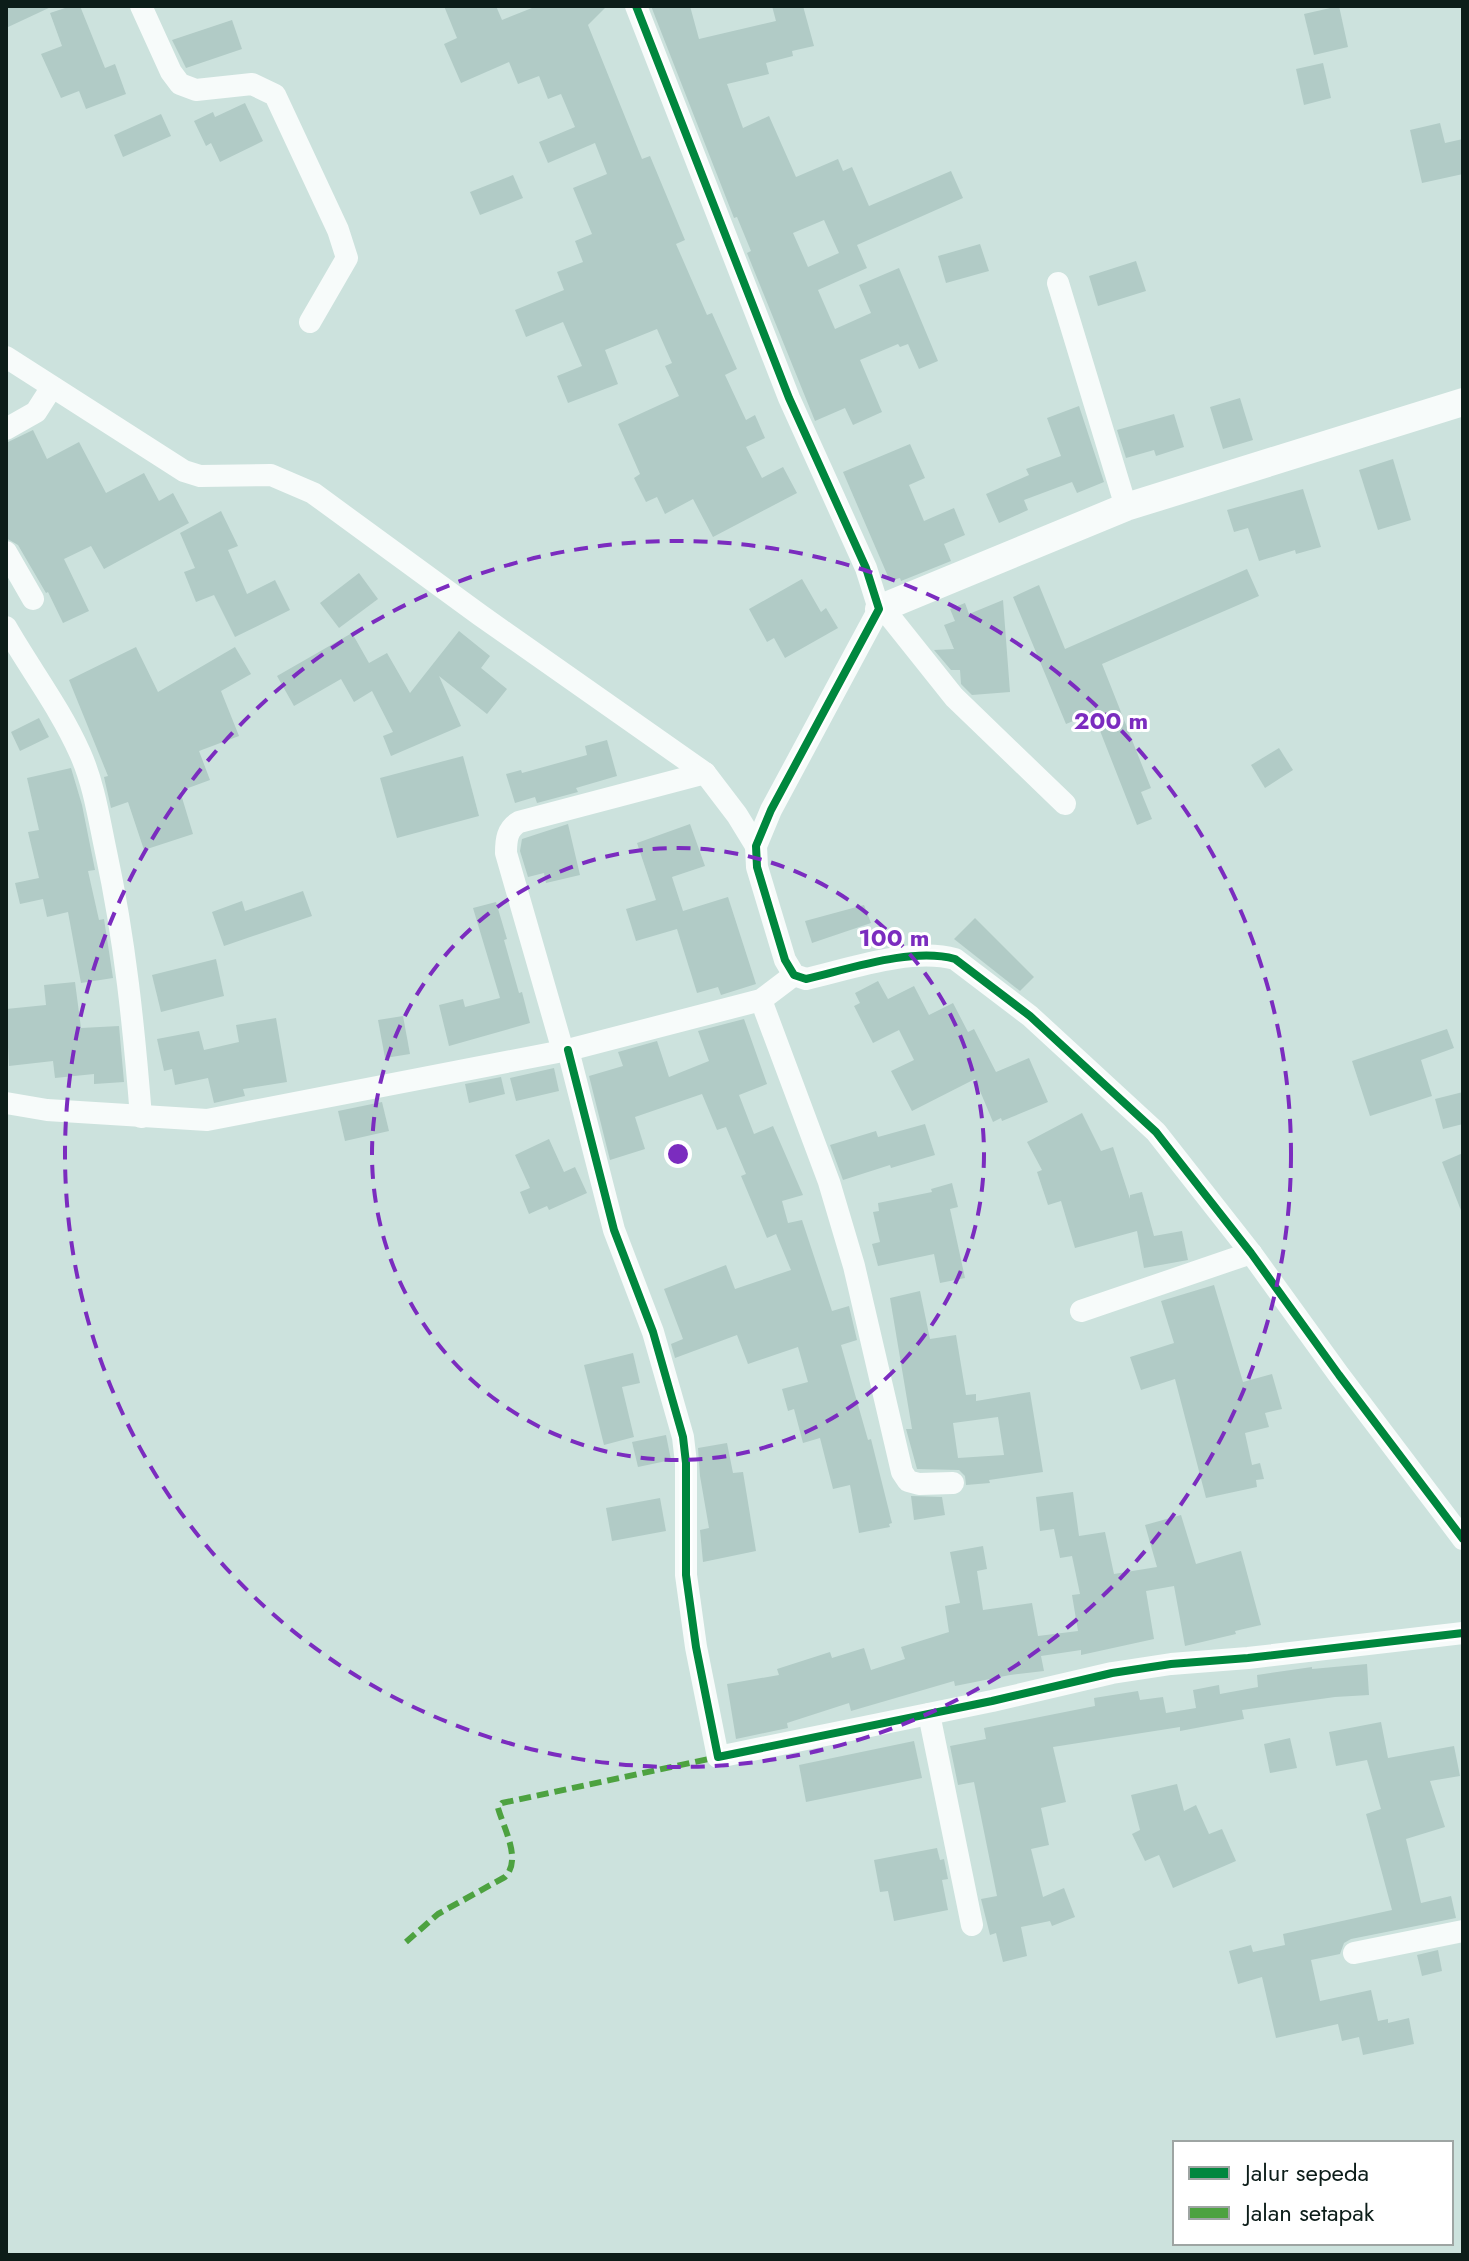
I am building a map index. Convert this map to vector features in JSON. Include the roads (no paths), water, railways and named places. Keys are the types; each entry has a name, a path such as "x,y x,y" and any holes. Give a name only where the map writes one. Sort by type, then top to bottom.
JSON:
{"street":[{"path":"141,6 171,72 180,84 196,90 252,84 275,95 338,230 347,258 310,322"},
{"path":"636,6 789,398 861,556 876,616 954,697 1065,804"},
{"path":"1058,283 1126,507"},
{"path":"6,357 193,475 271,475 313,493 705,773 756,846 761,880 785,960 794,975 806,979 915,957 944,956 955,959 1030,1016 1156,1132 1251,1253 1463,1539"},
{"path":"6,429 36,412 52,387"},
{"path":"756,846 771,810 876,616 1126,507 1463,402"},
{"path":"6,552 33,599"},
{"path":"6,627 59,713 80,753 93,788 117,905 132,1005 141,1117"},
{"path":"705,773 519,822 512,826 508,834 506,853 565,1050 610,1219 653,1332 683,1437 686,1463 686,1575 696,1647 718,1757 1112,1673 1463,1633"},
{"path":"6,1103 47,1110 207,1120 565,1050 761,1000 794,975"},
{"path":"761,1000 829,1182 854,1266 902,1472 908,1481 919,1484 953,1483"},
{"path":"1081,1311 1251,1253"},
{"path":"929,1714 972,1925"},
{"path":"1354,1953 1463,1931"}]}
